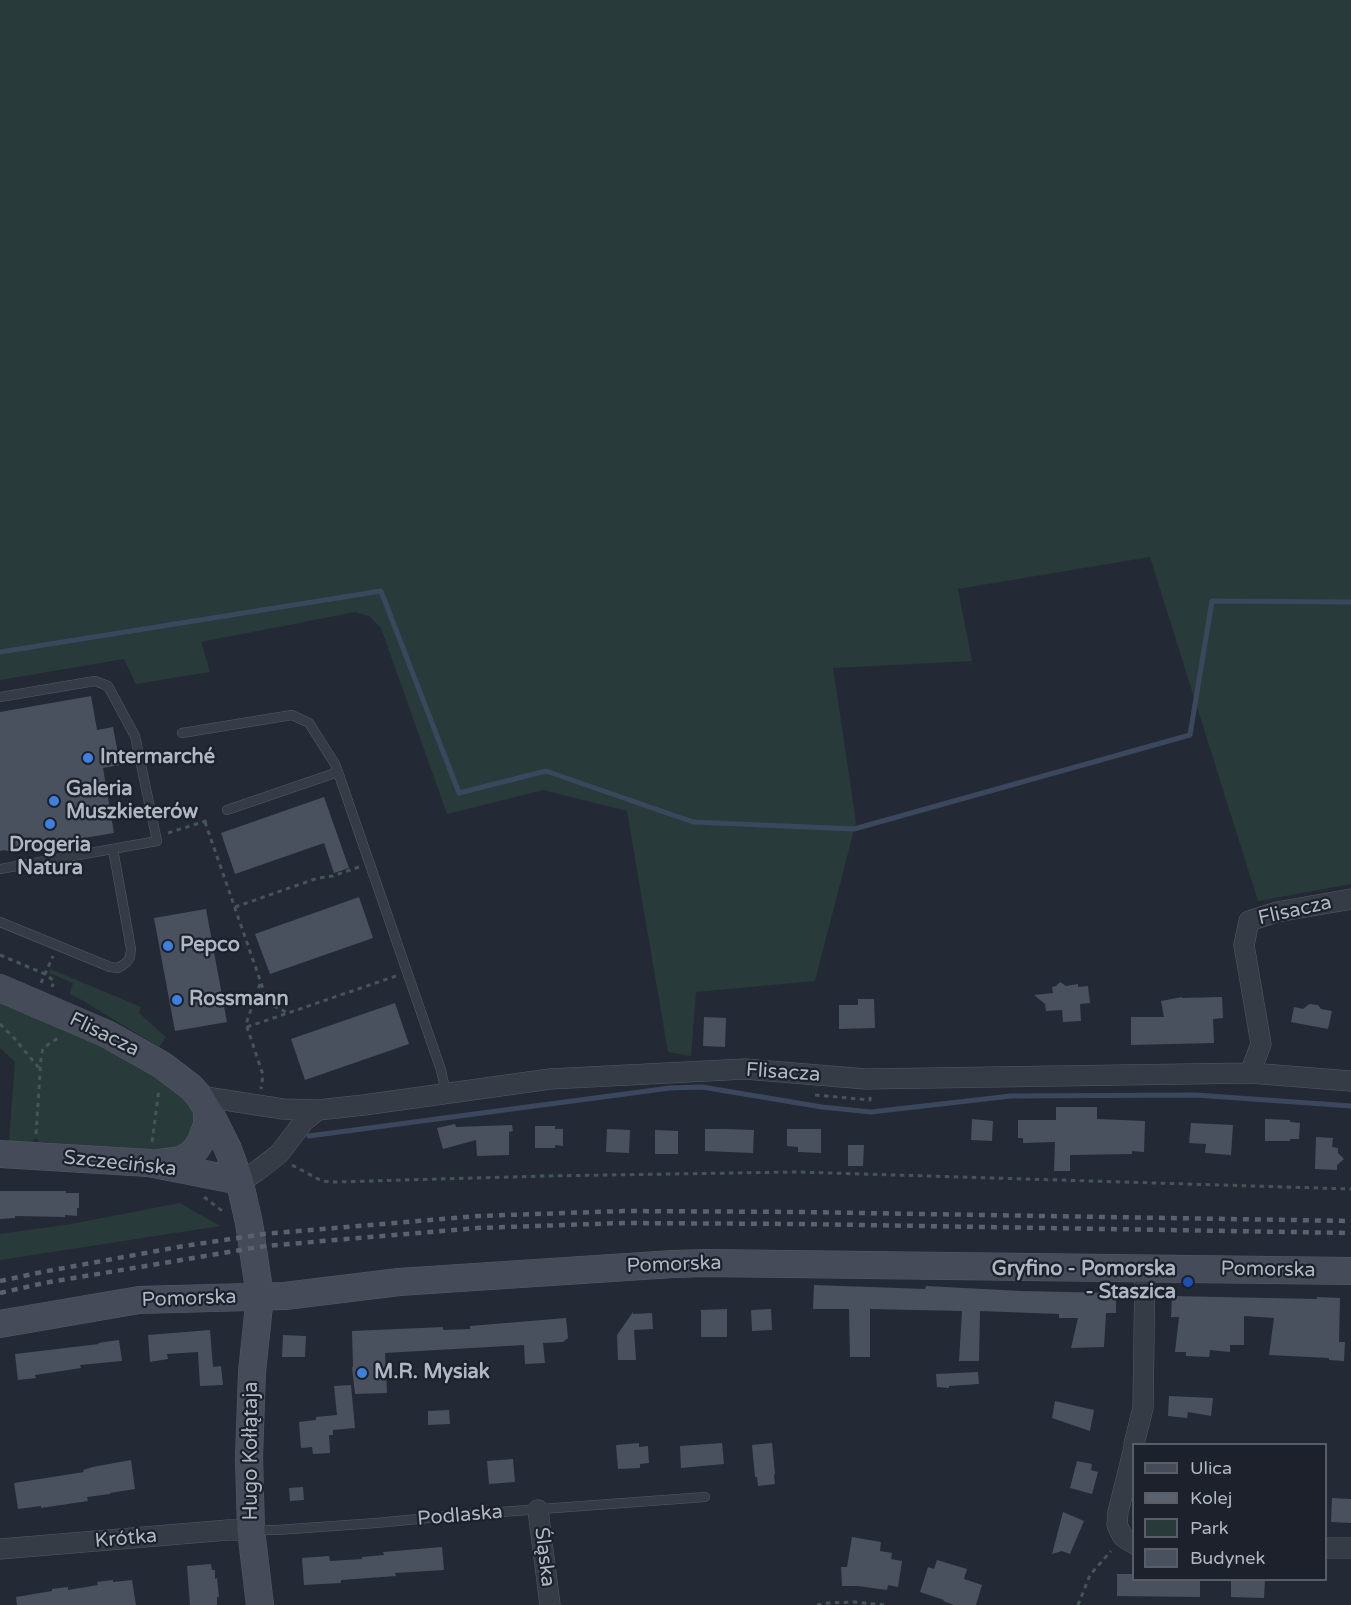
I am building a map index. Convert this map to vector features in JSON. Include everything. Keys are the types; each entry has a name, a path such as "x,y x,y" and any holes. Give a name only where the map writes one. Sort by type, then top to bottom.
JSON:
{"street":[{"name":"Flisacza","path":"1250,1073 1261,1044 1244,945 1249,921 1276,912 1351,899"},
{"name":"Flisacza","path":"0,988 128,1044 183,1081 203,1103 228,1149 239,1179"},
{"name":"Flisacza","path":"203,1103 318,1110 550,1079 746,1069 866,1079 1250,1073 1351,1081"},
{"path":"150,1153 177,1161 191,1154 204,1135 208,1119 203,1103"},
{"path":"239,1179 248,1177 280,1153 304,1121 318,1110"},
{"name":"Szczecińska","path":"0,1154 150,1153 230,1179 239,1179"},
{"name":"Hugo Kołłątaja","path":"239,1179 249,1223 260,1296 249,1407 251,1530 260,1605"},
{"name":"Pomorska","path":"0,1324 139,1300 309,1294 408,1282 673,1264 1351,1270"},
{"path":"1135,1443 1143,1408 1145,1268"},
{"path":"1132,1454 1118,1512 1117,1526 1123,1537 1132,1543"},
{"name":"Śląska","path":"538,1510 550,1605"},
{"name":"Krótka","path":"0,1550 228,1530 251,1530"},
{"path":"1327,1548 1351,1548"}],"lane":[{"path":"0,697 95,681 108,686 135,736 157,841 0,869"},
{"path":"182,734 292,715 309,723 338,772 441,1070 446,1093"},
{"path":"227,810 338,772"},
{"path":"0,922 110,967 118,968 126,963 131,949 113,849"},
{"name":"Podlaska","path":"251,1530 376,1523 705,1497"}],"path":[{"path":"155,829 161,828 162,834 207,820 268,1003 288,1013"},
{"path":"235,907 369,863"},
{"path":"40,985 48,968"},
{"path":"247,1027 407,973"},
{"path":"260,1094 263,1075 246,1024 261,982"},
{"path":"0,1024 40,1069"},
{"path":"150,1153 159,1086"},
{"path":"280,1153 294,1166 322,1181 335,1182 797,1172 1351,1190"},
{"path":"196,1191 230,1218"},
{"path":"1078,1605 1090,1575 1112,1550"},
{"path":"817,1605 855,1602 884,1605"}],"green space":[{"path":"0,0 1351,0 1351,884 1258,901 1150,557 958,589 972,661 833,668 856,822 815,981 696,992 691,1056 668,1052 627,811 543,790 447,814 381,628 369,616 355,612 201,642 210,672 136,684 124,659 0,680"},
{"path":"50,969 141,1007 139,1013 166,1037 159,1047 71,995 73,983 49,973"},
{"path":"0,998 123,1056 161,1081 185,1093 199,1120 182,1152 38,1142 38,1139 34,1138 33,1142 9,1141 15,1062 0,1048"},
{"path":"180,1203 220,1226 0,1260 0,1234 71,1224"}],"building":[{"name":"Galeria Muszkieterów","path":"91,696 97,730 113,727 120,765 103,768 114,833 0,851 0,712"},
{"path":"324,797 349,868 334,873 324,843 235,874 221,833"},
{"path":"359,897 373,938 270,974 255,934"},
{"path":"206,909 227,1022 175,1031 154,918"},
{"path":"1060,982 1066,986 1078,984 1078,987 1088,986 1090,1003 1080,1004 1081,1021 1063,1022 1062,1010 1046,1011 1045,1004 1034,995 1053,993 1052,987"},
{"path":"1182,997 1222,997 1223,1018 1213,1019 1214,1043 1131,1045 1131,1017 1164,1017 1161,1001"},
{"path":"858,999 874,999 875,1028 839,1029 839,1005 858,1005"},
{"path":"395,1003 409,1044 305,1080 291,1039"},
{"path":"1309,1004 1332,1011 1328,1029 1291,1022 1294,1007 1303,1009"},
{"path":"704,1017 726,1018 725,1047 703,1046"},
{"path":"1056,1107 1097,1107 1097,1119 1145,1121 1144,1152 1070,1155 1070,1171 1054,1171 1055,1142 1023,1143 1023,1138 1018,1138 1018,1120 1056,1120"},
{"path":"972,1119 993,1121 992,1141 971,1140"},
{"path":"1265,1119 1290,1120 1290,1122 1300,1123 1299,1139 1265,1141"},
{"path":"1191,1123 1233,1125 1231,1155 1205,1153 1206,1144 1189,1143"},
{"path":"455,1124 456,1127 512,1125 513,1131 509,1132 509,1155 477,1156 476,1140 443,1149 437,1128"},
{"path":"535,1126 555,1126 555,1129 563,1129 563,1146 535,1148"},
{"path":"607,1129 630,1130 629,1153 606,1152"},
{"path":"705,1129 754,1130 753,1153 705,1151"},
{"path":"787,1129 821,1129 821,1153 798,1152 798,1147 787,1146"},
{"path":"655,1130 678,1131 678,1154 655,1154"},
{"path":"1316,1137 1333,1138 1332,1147 1338,1148 1338,1153 1344,1159 1337,1165 1337,1170 1315,1169"},
{"path":"848,1145 864,1145 863,1166 848,1166"},
{"path":"0,1191 79,1193 77,1216 15,1216 15,1218 0,1219"},
{"path":"814,1285 925,1289 926,1286 1116,1293 1116,1313 1106,1313 1104,1347 1071,1348 1078,1318 1059,1318 1059,1314 980,1311 979,1361 959,1361 962,1311 870,1309 870,1357 850,1357 849,1309 813,1309"},
{"path":"1172,1296 1340,1298 1339,1342 1345,1342 1344,1361 1269,1355 1274,1318 1244,1316 1244,1345 1230,1345 1230,1352 1210,1350 1209,1357 1186,1356 1186,1352 1175,1352 1179,1317 1171,1317"},
{"path":"727,1309 727,1337 701,1337 701,1310"},
{"path":"771,1309 772,1330 752,1331 751,1310"},
{"path":"633,1312 633,1314 652,1313 653,1329 634,1330 636,1360 618,1360 617,1335"},
{"path":"566,1318 568,1338 563,1342 543,1343 545,1363 525,1364 524,1345 385,1353 387,1393 355,1394 352,1331 443,1327 443,1330 470,1329 470,1326"},
{"path":"210,1330 213,1367 221,1366 223,1385 200,1386 198,1352 167,1354 168,1359 150,1362 148,1335"},
{"path":"283,1335 306,1336 305,1357 282,1357"},
{"path":"119,1340 122,1361 80,1365 81,1368 18,1380 15,1354"},
{"path":"978,1372 979,1384 949,1386 949,1388 937,1387 936,1374"},
{"path":"351,1385 355,1428 333,1430 333,1435 329,1435 330,1453 313,1454 312,1447 301,1448 299,1422 316,1420 316,1417 337,1415 334,1386"},
{"path":"1169,1396 1213,1398 1211,1416 1188,1412 1187,1418 1168,1416"},
{"path":"1055,1401 1094,1410 1090,1431 1052,1418"},
{"path":"449,1410 450,1424 428,1425 428,1411"},
{"path":"639,1443 639,1447 648,1446 649,1463 640,1464 640,1468 618,1469 616,1445"},
{"path":"722,1443 724,1464 681,1468 680,1446"},
{"path":"772,1443 775,1484 758,1486 752,1445"},
{"path":"513,1459 515,1482 489,1484 487,1461"},
{"path":"131,1460 135,1489 87,1497 88,1501 18,1509 14,1483 84,1472 83,1470 93,1467"},
{"path":"1077,1461 1092,1464 1091,1470 1098,1472 1092,1494 1070,1488"},
{"path":"303,1487 304,1500 290,1501 289,1488"},
{"path":"1332,1498 1351,1499 1351,1523 1331,1522"},
{"path":"1063,1512 1084,1521 1070,1554 1062,1551 1052,1554"},
{"path":"852,1537 881,1542 880,1551 892,1553 891,1559 902,1561 898,1587 888,1585 887,1590 842,1586 841,1567 847,1567"},
{"path":"442,1547 444,1570 395,1573 396,1576 304,1585 302,1558 329,1556 330,1561 362,1559 362,1557 384,1555 383,1552"},
{"path":"937,1560 967,1569 964,1579 982,1585 976,1605 954,1605 920,1592 928,1567 934,1569"},
{"path":"211,1564 212,1570 215,1570 215,1579 217,1578 219,1597 217,1597 217,1605 190,1605 187,1566"},
{"path":"1117,1574 1132,1574 1132,1581 1200,1581 1200,1597 1117,1596"},
{"path":"113,1580 113,1582 132,1580 136,1605 17,1605 16,1597 52,1591 52,1589 68,1587 68,1590 98,1585 97,1582"},
{"path":"1231,1581 1265,1581 1264,1598 1231,1597"}],"waterway":[{"path":"0,652 381,591 459,793 546,771 693,822 854,829 1190,735 1212,601 1351,602"},
{"path":"309,1136 670,1088 702,1087 822,1107 871,1112 1011,1096 1196,1095 1351,1106"}],"railway":[{"path":"0,1281 184,1246 264,1234 478,1216 624,1211 801,1212 1351,1221"},
{"path":"0,1293 44,1283 265,1246 477,1228 623,1223 800,1224 1351,1233"}],"place":[{"name":"Intermarché","path":"88,758"},
{"name":"Galeria Muszkieterów","path":"54,801"},
{"name":"Drogeria Natura","path":"50,824"},
{"name":"Pepco","path":"168,946"},
{"name":"Rossmann","path":"177,1000"},
{"name":"Gryfino - Pomorska - Staszica","path":"1188,1282"},
{"name":"M.R. Mysiak","path":"362,1373"}]}
